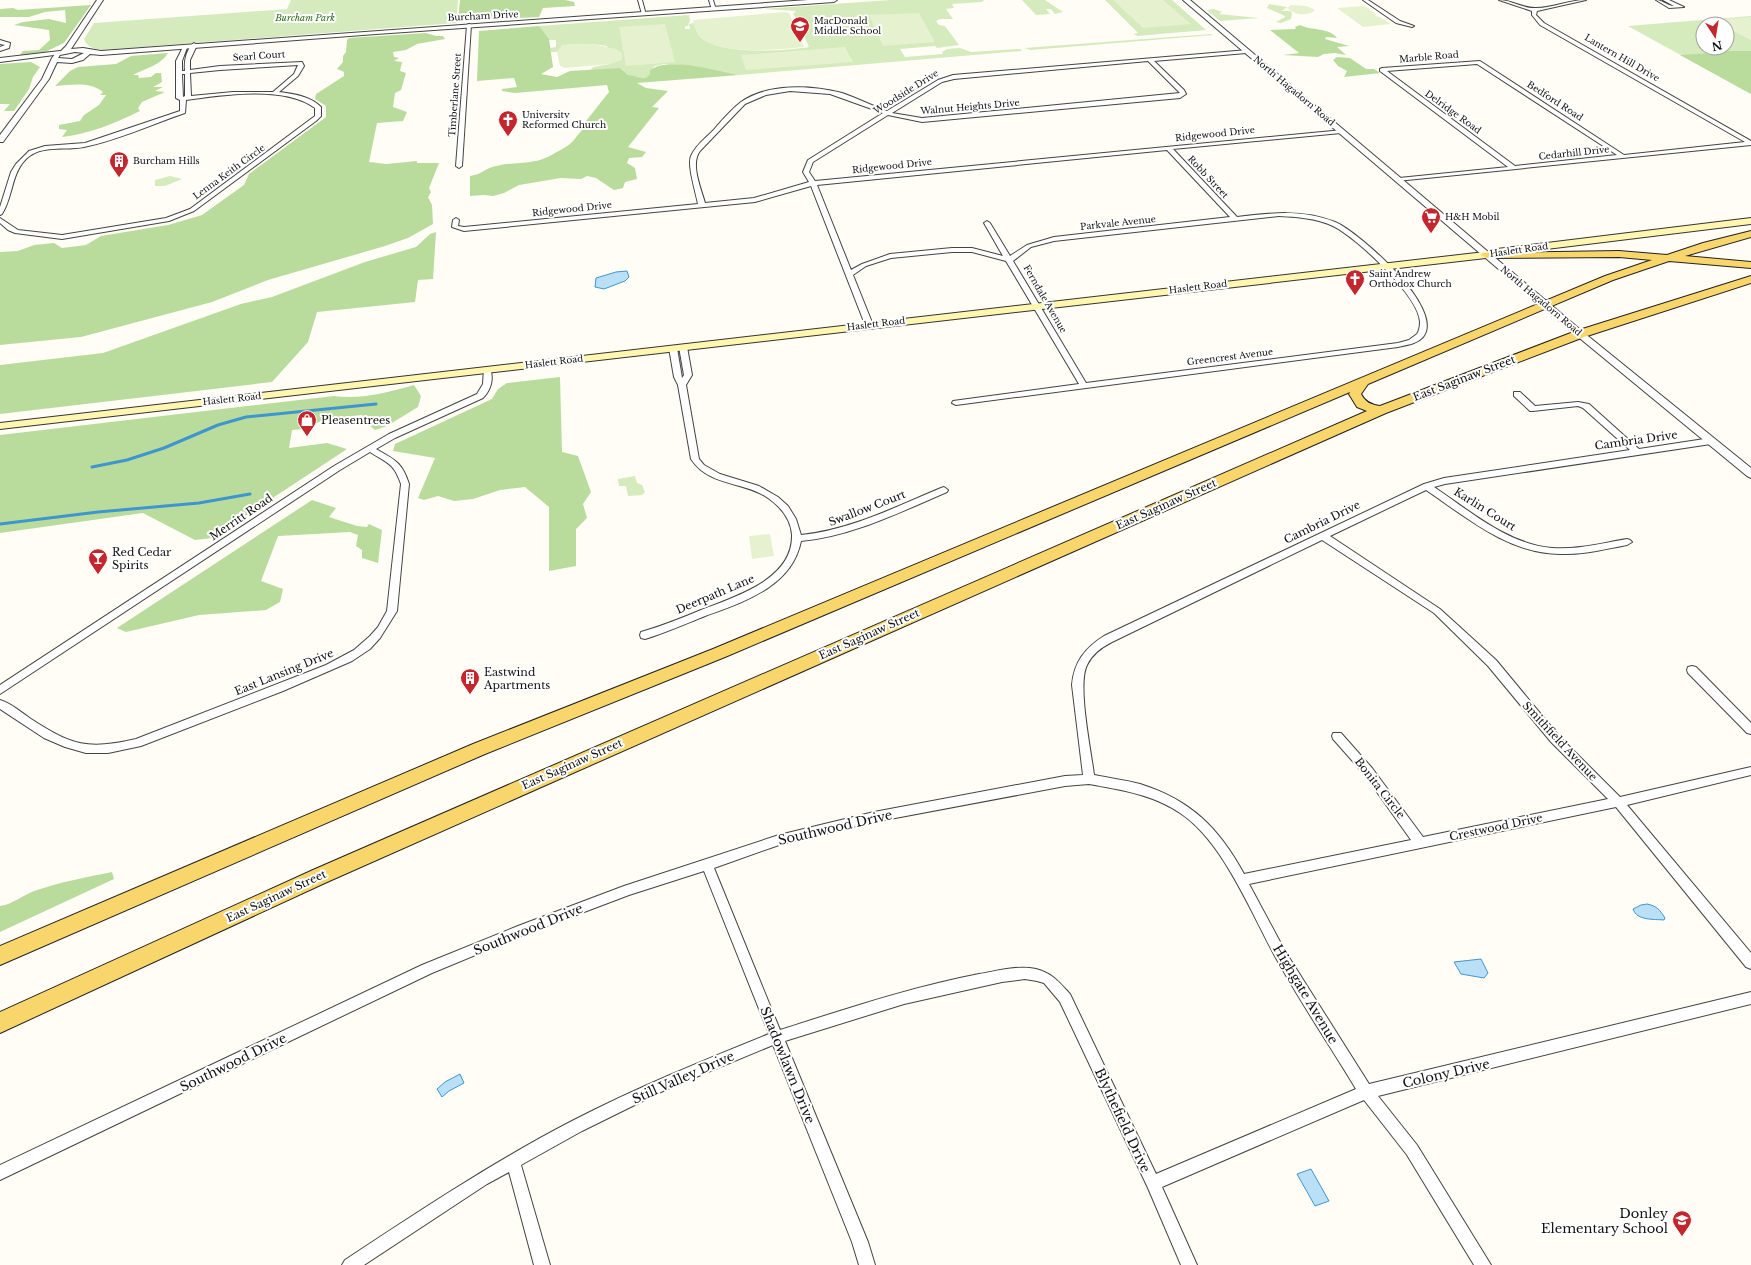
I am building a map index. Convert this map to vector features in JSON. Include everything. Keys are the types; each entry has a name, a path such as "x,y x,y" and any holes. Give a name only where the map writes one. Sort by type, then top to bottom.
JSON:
{"main road":[{"name":"Haslett Road","path":"0,426 1486,255 1497,252 1751,221"},
{"path":"0,956 479,749 719,654 1362,384 1609,278 1667,258 1751,234"},
{"path":"1486,255 1590,253 1751,265"},
{"name":"East Saginaw Street","path":"0,1023 327,872 1381,410 1580,334 1751,279"},
{"path":"1362,384 1355,394 1357,399 1362,404 1375,410 1381,410"}],"street":[{"path":"0,140 45,79 55,56 62,53 74,40 100,0"},
{"path":"640,0 644,14"},
{"path":"711,0 714,9"},
{"name":"Burcham Drive","path":"62,53 85,51 95,54 194,45 834,0"},
{"name":"North Hagadorn Road","path":"1186,0 1580,334 1751,474"},
{"path":"1365,0 1398,22 1412,26"},
{"path":"1501,0 1535,10 1584,0"},
{"path":"1658,0 1669,7 1682,6 1665,0"},
{"name":"Lantern Hill Drive","path":"1535,10 1534,15 1542,24 1594,52 1751,143"},
{"name":"Timberlane Street","path":"459,166 469,25"},
{"path":"45,79 61,66 87,55 74,40"},
{"path":"0,42 8,44 7,47 0,49"},
{"path":"0,213 6,200 11,175 24,158 30,153 47,147 84,146 183,112 184,99 188,97 187,60 194,45"},
{"path":"184,99 179,98 179,61 186,46"},
{"name":"Burcham Drive","path":"76,60 132,51"},
{"name":"Woodside Drive","path":"869,325 812,183 806,172 810,161 940,81 953,76 1246,51"},
{"path":"0,60 62,53"},
{"path":"13,59 54,60 62,62 76,60"},
{"name":"Walnut Heights Drive","path":"702,205 692,166 693,157 737,108 747,101 772,92 806,90 823,91 840,95 912,120 935,120 1180,96 1182,91 1149,59"},
{"name":"Marble Road","path":"1382,70 1477,62"},
{"name":"Bedford Road","path":"1477,62 1624,156"},
{"name":"Searl Court","path":"179,73 220,68 300,63 301,66 296,76 275,94"},
{"name":"Delridge Road","path":"1382,70 1514,168"},
{"name":"Lenna Keith Circle","path":"0,220 10,229 17,232 62,237 167,220 192,210 318,116 318,107 311,101 291,95 222,95 184,99"},
{"name":"Ridgewood Drive","path":"456,220 456,227 464,229 761,199 812,183 1341,131"},
{"name":"Cedarhill Drive","path":"1399,180 1751,143"},
{"name":"Robb Street","path":"1168,148 1235,219"},
{"name":"Parkvale Avenue","path":"1010,260 1028,246 1041,241 1279,214 1317,218 1341,228 1384,266"},
{"name":"Ferndale Avenue","path":"987,223 1084,386"},
{"path":"849,274 864,265 890,256 952,250 972,250 1010,260"},
{"name":"Greencrest Avenue","path":"956,403 1398,345 1411,342 1420,336 1424,329 1420,308 1415,299 1384,266"},
{"path":"678,347 678,378 682,385 693,452 698,465 714,475 765,493 786,510 795,528 797,538"},
{"name":"Merritt Road","path":"0,690 369,448 423,420 480,396 486,390 488,384 487,370"},
{"path":"1517,394 1533,409 1578,404 1586,406 1637,452"},
{"name":"Cambria Drive","path":"1089,779 1077,685 1078,673 1086,655 1095,646 1427,486 1444,481 1711,440"},
{"name":"East Lansing Drive","path":"0,704 68,744 80,748 93,749 122,746 137,743 283,686 334,665 358,652 374,640 383,628 392,611 405,491 404,477 401,470 396,465 369,448"},
{"name":"Karlin Court","path":"1427,486 1500,534 1531,548 1562,552 1627,542"},
{"name":"Swallow Court","path":"797,538 816,538 840,532 944,490"},
{"name":"Smithfield Avenue","path":"1323,536 1437,611 1492,663 1555,738 1618,802 1751,963"},
{"name":"Deerpath Lane","path":"645,635 739,599 765,586 785,565 794,548 797,538"},
{"path":"1692,670 1751,730"},
{"name":"Bonita Circle","path":"1337,736 1368,771 1420,843"},
{"name":"Crestwood Drive","path":"1241,880 1618,802 1751,770"},
{"name":"Southwood Drive","path":"0,1173 427,969 522,930 622,892 779,840 874,817 1065,781 1089,779"},
{"name":"Highgate Avenue","path":"1089,779 1138,788 1162,797 1185,810 1207,829 1222,848 1281,955 1366,1092 1412,1150 1483,1265"},
{"name":"Shadowlawn Drive","path":"707,865 860,1242 867,1265"},
{"name":"Still Valley Drive","path":"350,1265 482,1180 513,1162 577,1126 660,1085 777,1038 852,1013 966,983 1025,973 1048,979"},
{"name":"Blythefield Drive","path":"1048,979 1065,998 1153,1183 1189,1265"},
{"name":"Colony Drive","path":"1153,1183 1366,1092 1751,998"},
{"path":"513,1162 542,1265"}],"green space":[{"name":"Burcham Park","path":"291,0 458,0 456,23 103,50 89,46 84,39 94,23 287,9"},
{"path":"460,0 565,0 574,2 575,6 543,8 539,17 458,21"},
{"path":"891,0 984,0 982,2 952,4 954,8 946,9 953,19 940,19 936,21 939,25 945,26 959,45 937,48 935,46 900,49 905,57 943,54 942,52 947,49 960,48 971,52 1020,49 1022,51 739,75 677,64 664,64 655,66 650,70 650,74 646,79 628,75 620,68 590,71 593,67 610,64 607,46 592,44 563,45 557,52 551,52 550,48 556,47 556,40 549,40 539,26 689,15 690,20 688,26 685,26 685,29 690,29 689,24 694,23 699,36 713,44 739,50 785,50 809,47 798,23 803,22 800,17 795,17 793,14 796,11 762,9"},
{"path":"1022,0 1045,0 1063,12 1055,14 1051,9 1046,9 1050,14 1036,15"},
{"path":"1105,0 1172,0 1206,30 1138,36 1133,34 1138,33"},
{"path":"1113,0 1163,0 1191,24 1143,28"},
{"path":"1269,4 1287,7 1282,11 1290,11 1292,13 1291,19 1281,23 1276,22 1285,16 1267,8"},
{"path":"91,5 64,43 45,52 20,55 23,51 39,50 50,40 49,30 14,25 23,22 49,19 66,23 65,10 45,12 29,17 0,17 0,9 13,8 18,10"},
{"path":"1291,5 1307,6 1315,10 1309,14 1297,14 1287,8"},
{"path":"1364,6 1376,14 1375,16 1380,17 1391,24 1363,27 1337,8"},
{"path":"1214,9 1222,12 1219,14 1259,18 1220,21 1207,10"},
{"path":"784,12 789,13 804,47 747,50 716,46 705,40 697,32 693,20"},
{"path":"919,13 935,42 883,46 869,15"},
{"path":"1751,16 1751,94 1628,26 1695,21 1695,56 1735,56 1735,17"},
{"path":"1751,17 1751,40 1735,32 1735,18"},
{"path":"665,24 675,62 626,66 619,27"},
{"path":"1300,25 1329,32 1334,35 1337,38 1326,37 1325,39 1349,46 1337,47 1346,55 1335,53 1324,54 1318,57 1283,55 1299,53 1270,30 1296,29 1295,27"},
{"path":"539,26 549,39 553,67 541,74 557,77 570,71 620,68 628,75 646,78 650,74 650,70 658,66 680,64 739,75 637,83 646,88 668,91 652,107 659,108 628,147 646,152 642,157 629,158 627,163 635,168 637,179 625,182 623,188 614,190 596,178 587,176 581,179 561,178 519,185 504,193 493,196 470,196 470,176 496,166 540,160 567,146 583,129 586,121 609,92 607,85 515,93 502,91 502,89 517,87 514,78 477,81 479,31"},
{"path":"426,33 436,36 443,36 445,39 417,44 406,50 393,52 394,57 399,58 394,61 402,62 400,71 406,73 401,90 395,93 393,107 407,112 403,121 377,123 369,162 386,164 417,161 417,163 439,163 429,188 431,192 428,197 432,205 433,224 408,238 268,280 212,302 81,337 0,345 0,252 18,251 34,245 54,243 62,248 86,245 101,236 168,225 202,215 244,185 249,174 326,117 326,106 315,99 316,94 344,76 344,72 337,69 343,62 347,40 349,38"},
{"path":"1213,35 1031,50 1024,48"},
{"path":"592,44 616,49 622,53 622,60 610,64 565,68 560,66 557,52 563,45"},
{"path":"845,47 853,62 746,70 741,55"},
{"path":"1735,51 1751,51 1751,94 1680,55 1695,54 1695,56 1735,56"},
{"path":"168,53 157,64 133,75 138,75 139,78 151,77 156,73 161,73 162,82 153,87 163,87 155,91 165,92 142,102 138,108 140,111 121,120 92,131 62,137 67,130 59,129 59,125 80,121 84,115 99,105 106,95 100,95 103,92 92,86 55,86 70,71 78,67 116,64 131,56"},
{"path":"1337,57 1350,58 1366,69 1374,69 1380,73 1344,77 1347,71 1338,66 1333,60"},
{"path":"31,62 40,67 33,77 29,89 14,111 4,111 10,104 0,104 0,64"},
{"path":"170,176 182,179 165,186 155,186 155,180"},
{"path":"436,232 433,279 418,280 415,302 317,312 308,342 272,382 0,414 0,365 103,353 241,304 272,297 365,262 416,247 430,234"},
{"path":"560,377 562,452 578,456 591,492 583,504 587,518 576,529 576,566 549,571 549,507 525,487 500,490 473,499 454,501 438,496 424,500 418,498 435,458 393,451 395,444 492,399 498,389 507,383"},
{"path":"414,385 421,396 418,407 387,426 375,430 368,424 362,415 325,419 305,429 292,430 289,448 327,443 347,449 212,538 195,540 143,513 0,533 0,435 334,396 365,396 385,393"},
{"path":"635,476 637,483 642,485 645,492 642,495 628,496 626,486 619,486 618,479"},
{"path":"312,500 336,508 329,517 357,526 367,527 369,524 382,530 378,563 362,558 362,550 356,546 358,535 350,532 278,536 261,581 283,589 280,602 266,610 199,615 126,632 117,628"},
{"path":"770,534 774,556 752,559 749,536"},
{"path":"112,872 114,879 0,932 0,906 46,887"}],"water":[{"path":"627,271 629,277 625,281 604,289 595,287 596,278 616,272"},
{"path":"1647,904 1658,909 1665,918 1664,920 1646,919 1635,913 1633,909"},
{"path":"1481,959 1488,973 1484,978 1461,974 1454,962"},
{"path":"460,1074 464,1083 449,1091 442,1097 437,1089 445,1082"},
{"path":"1311,1169 1329,1201 1315,1206 1297,1174"}],"waterway":[{"path":"92,467 127,460 164,448 218,425 246,417 376,404"},
{"path":"0,524 98,512 199,503 250,494"}],"place":[{"name":"MacDonald Middle School","path":"800,43"},
{"name":"University Reformed Church","path":"508,137"},
{"name":"Burcham Hills","path":"119,178"},
{"name":"H&H Mobil","path":"1431,234"},
{"name":"Saint Andrew Orthodox Church","path":"1355,296"},
{"name":"Pleasentrees","path":"307,437"},
{"name":"Red Cedar Spirits","path":"98,575"},
{"name":"Eastwind Apartments","path":"470,695"},
{"name":"Donley Elementary School","path":"1682,1237"}]}
